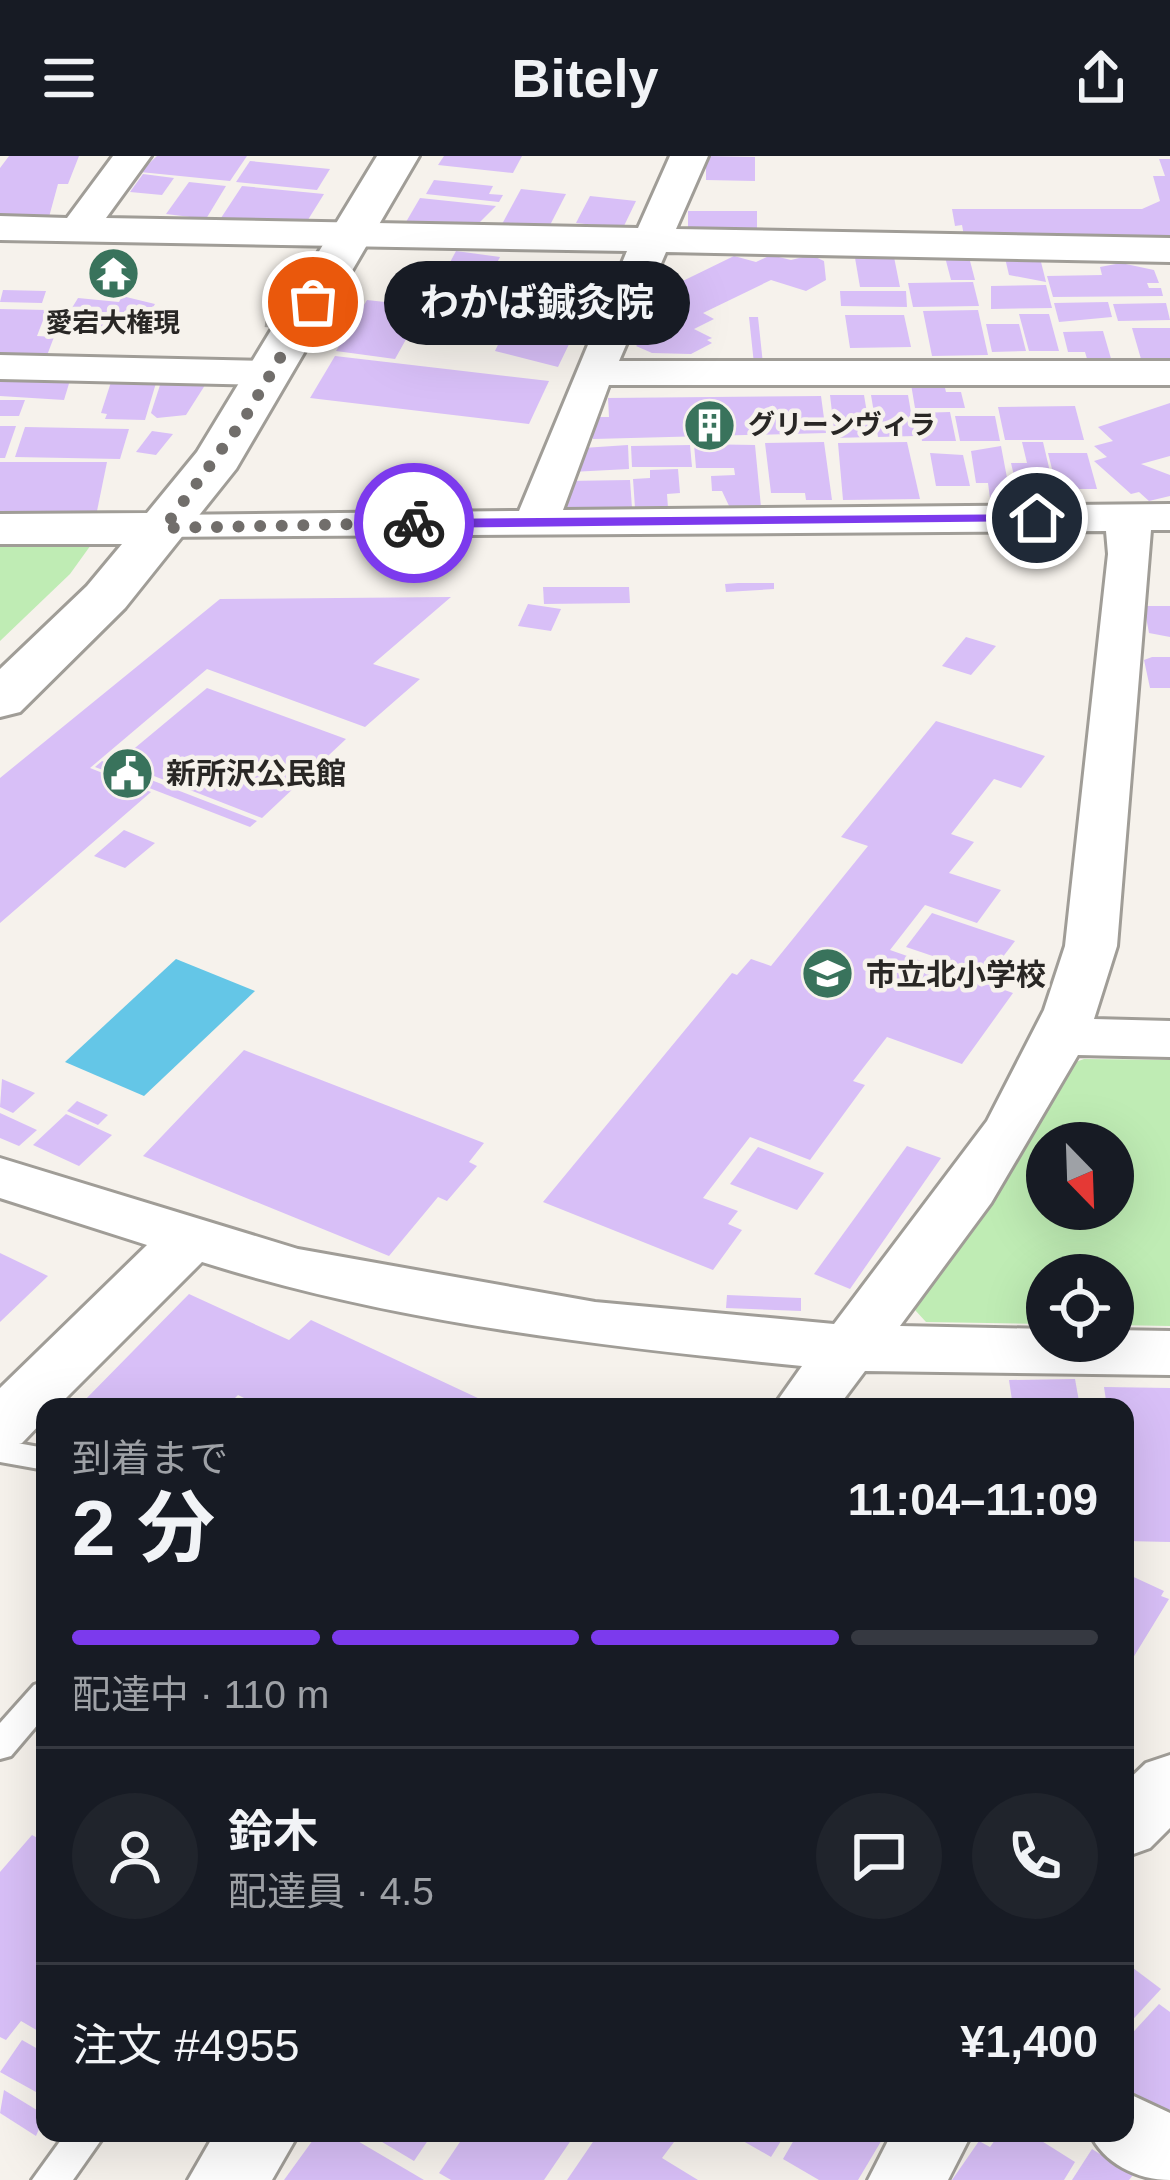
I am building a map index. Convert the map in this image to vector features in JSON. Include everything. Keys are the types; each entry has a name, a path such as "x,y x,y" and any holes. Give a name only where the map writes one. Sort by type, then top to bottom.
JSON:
{"street":[{"path":"79,230 132,156"},
{"path":"0,700 106,596 164,528 244,419 398,156"},
{"path":"536,521 593,373 689,156"},
{"path":"0,229 1170,250"},
{"path":"0,367 269,373"},
{"path":"593,373 1170,373"},
{"path":"0,529 1149,518 1146,644 1078,1000 975,1177 811,1398"},
{"path":"1058,1036 1170,1039"},
{"path":"0,1178 190,1238 409,1294 595,1324 848,1348 1170,1353"},
{"path":"0,1426 190,1238"},
{"path":"1134,1819 1170,1785"},
{"path":"1134,2132 1170,2153"},
{"path":"226,2180 254,2142"},
{"path":"906,2180 929,2142"}],"lane":[{"path":"0,1451 36,1457"},
{"path":"0,1746 36,1704"},
{"path":"50,2180 81,2142"}],"path":[{"path":"265,324 329,331"}],"green space":[{"path":"93,542 70,574 0,641 0,543"},
{"path":"1084,1059 1170,1060 1170,1326 1134,1325 1134,1254 1026,1254 1026,1324 926,1322 905,1299 1059,1068"}],"water":[{"path":"176,959 255,991 144,1096 65,1062"}],"building":[{"path":"9,156 79,156 68,184 58,184 49,217 0,216 0,168"},
{"path":"157,156 247,156 230,181 140,172"},
{"path":"444,156 522,156 513,173 438,165"},
{"path":"706,156 755,157 755,181 706,180"},
{"path":"1159,159 1170,159 1170,240 964,236 962,225 955,226 952,209 1142,209 1160,201 1153,176 1165,176"},
{"path":"250,161 330,169 317,190 236,182"},
{"path":"143,174 174,178 162,195 130,192"},
{"path":"434,180 493,186 489,194 503,195 499,202 426,194"},
{"path":"189,182 226,186 206,219 166,214"},
{"path":"242,186 324,194 306,223 292,221 288,227 219,221"},
{"path":"521,189 566,194 547,231 501,226"},
{"path":"590,196 636,201 623,228 576,223"},
{"path":"420,198 496,206 473,229 406,222"},
{"path":"688,211 757,211 757,236 688,236"},
{"path":"456,251 500,257 474,307 429,302"},
{"path":"771,255 791,260 811,255 824,261 826,280 806,291 771,280 703,313 714,319 694,329 712,338 707,340 712,343 691,354 652,353 636,346 646,336 635,330 651,318 642,313 658,301 654,295 734,256 756,262"},
{"path":"894,257 900,287 860,287 855,258"},
{"path":"945,257 969,257 975,280 951,280"},
{"path":"1005,258 1040,258 1046,282 1009,275"},
{"name":"愛宕大権現","path":"100,262 137,264 125,285 89,282"},
{"path":"1121,263 1154,270 1159,283 1147,283 1149,288 1161,288 1163,296 1053,297 1047,276 1102,275 1100,267"},
{"path":"507,267 572,270 567,291 524,291 502,288"},
{"path":"973,282 979,306 913,307 908,283"},
{"path":"1046,285 1052,308 991,309 991,286"},
{"path":"3,290 46,291 42,303 0,302"},
{"path":"840,291 906,291 907,307 841,306"},
{"path":"523,295 583,299 580,306 587,307 558,367 495,351 508,324 515,322 510,321"},
{"path":"122,296 155,304 139,331 61,326 78,298 119,302"},
{"path":"367,300 474,312 458,341 409,334 395,359 336,351"},
{"path":"1108,302 1112,317 1059,322 1054,303"},
{"path":"1166,303 1170,320 1118,321 1113,304"},
{"path":"0,309 47,310 37,336 54,337 46,358 0,357"},
{"path":"978,310 988,355 932,356 923,311"},
{"path":"1019,314 1049,314 1059,351 1029,351"},
{"path":"845,315 904,315 911,347 850,348"},
{"path":"749,317 758,317 763,364 754,364"},
{"path":"986,324 1019,324 1026,351 992,352"},
{"path":"1132,328 1170,328 1170,359 1141,359"},
{"path":"1103,331 1112,362 1088,362 1085,352 1068,352 1063,332"},
{"path":"335,356 549,381 529,424 310,398"},
{"path":"71,377 64,400 0,396 0,380"},
{"path":"111,382 156,383 145,420 105,419 107,414 101,413"},
{"path":"161,382 207,382 186,415 157,418 151,413"},
{"path":"911,384 944,384 946,392 961,392 965,408 915,408"},
{"path":"830,395 864,395 871,437 835,438"},
{"path":"871,395 908,395 915,436 878,437"},
{"name":"グリーンヴィラ","path":"821,396 826,433 593,439 592,417 609,417 608,398"},
{"path":"0,400 25,400 19,416 0,416"},
{"path":"1170,403 1170,456 1141,464 1170,475 1170,496 1149,501 1139,492 1131,494 1094,461 1107,457 1094,446 1113,441 1098,427"},
{"path":"1075,406 1084,440 1005,440 998,407"},
{"path":"950,412 956,441 922,441 917,413"},
{"path":"955,416 995,416 1000,441 960,441"},
{"path":"0,426 16,426 5,458 0,458"},
{"path":"25,427 129,429 120,459 15,457"},
{"path":"152,431 173,434 156,455 136,452"},
{"path":"824,442 832,500 806,500 805,493 771,493 765,443"},
{"path":"907,442 920,499 843,500 838,443"},
{"path":"1022,442 1043,442 1054,489 1017,489 1011,463 1027,463"},
{"path":"694,444 755,445 761,507 730,508 722,491 712,491 711,476 735,475 734,468 696,468"},
{"path":"628,445 629,469 571,472 583,448"},
{"path":"690,445 692,467 632,467 631,446"},
{"path":"1001,446 1011,499 990,498 988,483 976,483 971,451"},
{"path":"930,453 963,455 970,486 936,486"},
{"path":"1048,453 1087,453 1097,489 1057,489"},
{"path":"0,462 107,462 97,511 0,511"},
{"path":"678,469 680,493 667,494 668,508 635,508 633,479 650,478 650,470"},
{"path":"630,480 632,508 566,508 566,481"},
{"path":"1054,491 1057,502 1023,503 1020,492"},
{"path":"774,583 774,589 726,592 725,584"},
{"path":"543,587 629,587 630,603 544,604"},
{"path":"451,597 373,664 420,679 365,727 207,669 90,768 151,792 0,923 0,778 220,599"},
{"path":"528,604 561,609 551,631 518,626"},
{"path":"1144,606 1170,606 1170,637 1149,633"},
{"path":"966,637 996,646 971,675 942,666"},
{"path":"1170,657 1170,688 1150,688 1144,660"},
{"path":"207,688 346,739 262,818 118,762"},
{"path":"936,721 1045,756 1021,788 994,779 951,834 974,842 949,873 1001,890 977,923 925,905 890,950 1013,993 962,1064 887,1037 853,1081 865,1085 810,1160 750,1137 703,1198 738,1211 728,1224 742,1230 713,1270 543,1202 732,973 737,975 751,959 771,966 868,846 841,837"},
{"path":"102,761 257,821 250,827 95,767"},
{"path":"124,830 155,843 125,868 94,856"},
{"path":"932,913 1015,941 989,975 906,947"},
{"path":"244,1050 484,1143 469,1162 477,1166 447,1201 438,1197 389,1256 143,1156"},
{"path":"2,1079 35,1093 13,1113 0,1107"},
{"path":"77,1101 108,1115 98,1125 67,1111"},
{"path":"0,1113 37,1130 19,1146 0,1138"},
{"path":"66,1114 112,1135 79,1166 33,1145"},
{"path":"907,1146 941,1158 850,1289 814,1274"},
{"path":"758,1147 824,1173 797,1210 730,1184"},
{"path":"0,1253 48,1276 0,1322"},
{"path":"189,1294 289,1340 311,1320 478,1398 238,1395 87,1398"},
{"path":"727,1295 801,1298 801,1311 726,1308"},
{"path":"1075,1379 1078,1398 1012,1398 1009,1380"},
{"path":"1104,1387 1170,1388 1170,1542 1134,1541 1134,1398 1106,1398"},
{"path":"1134,1577 1164,1591 1161,1596 1169,1599 1134,1656"},
{"path":"32,1835 36,1837 36,2030 21,2021 6,2040 0,2037 0,1872"},
{"path":"1134,1969 1161,1989 1134,2018"},
{"path":"1159,2004 1170,2012 1170,2121 1134,2093 1134,2031"},
{"path":"22,2040 36,2048 36,2092 0,2072"},
{"path":"4,2090 36,2110 36,2136 0,2113"},
{"path":"311,2142 359,2142 424,2180 284,2180"},
{"path":"382,2142 427,2142 414,2161"},
{"path":"460,2142 570,2142 544,2180 451,2180 439,2173"},
{"path":"593,2142 674,2142 662,2158 698,2180 567,2180"},
{"path":"745,2142 780,2142 771,2157"},
{"path":"793,2142 881,2142 858,2180 819,2180 783,2159"},
{"path":"978,2142 990,2147 994,2142 1043,2142 1075,2162 1064,2180 952,2180"},
{"path":"1092,2149 1133,2175 1129,2180 1072,2180"}],"way so far":[{"path":"313,302 244,419 164,528 414,523"}],"place":[{"name":"愛宕大権現","path":"113,273"},
{"name":"わかば鍼灸院","path":"313,302"},
{"name":"グリーンヴィラ","path":"709,425"},
{"name":"新所沢公民館","path":"127,773"},
{"name":"市立北小学校","path":"827,974"}],"route":[{"path":"414,523 1037,518"}]}
